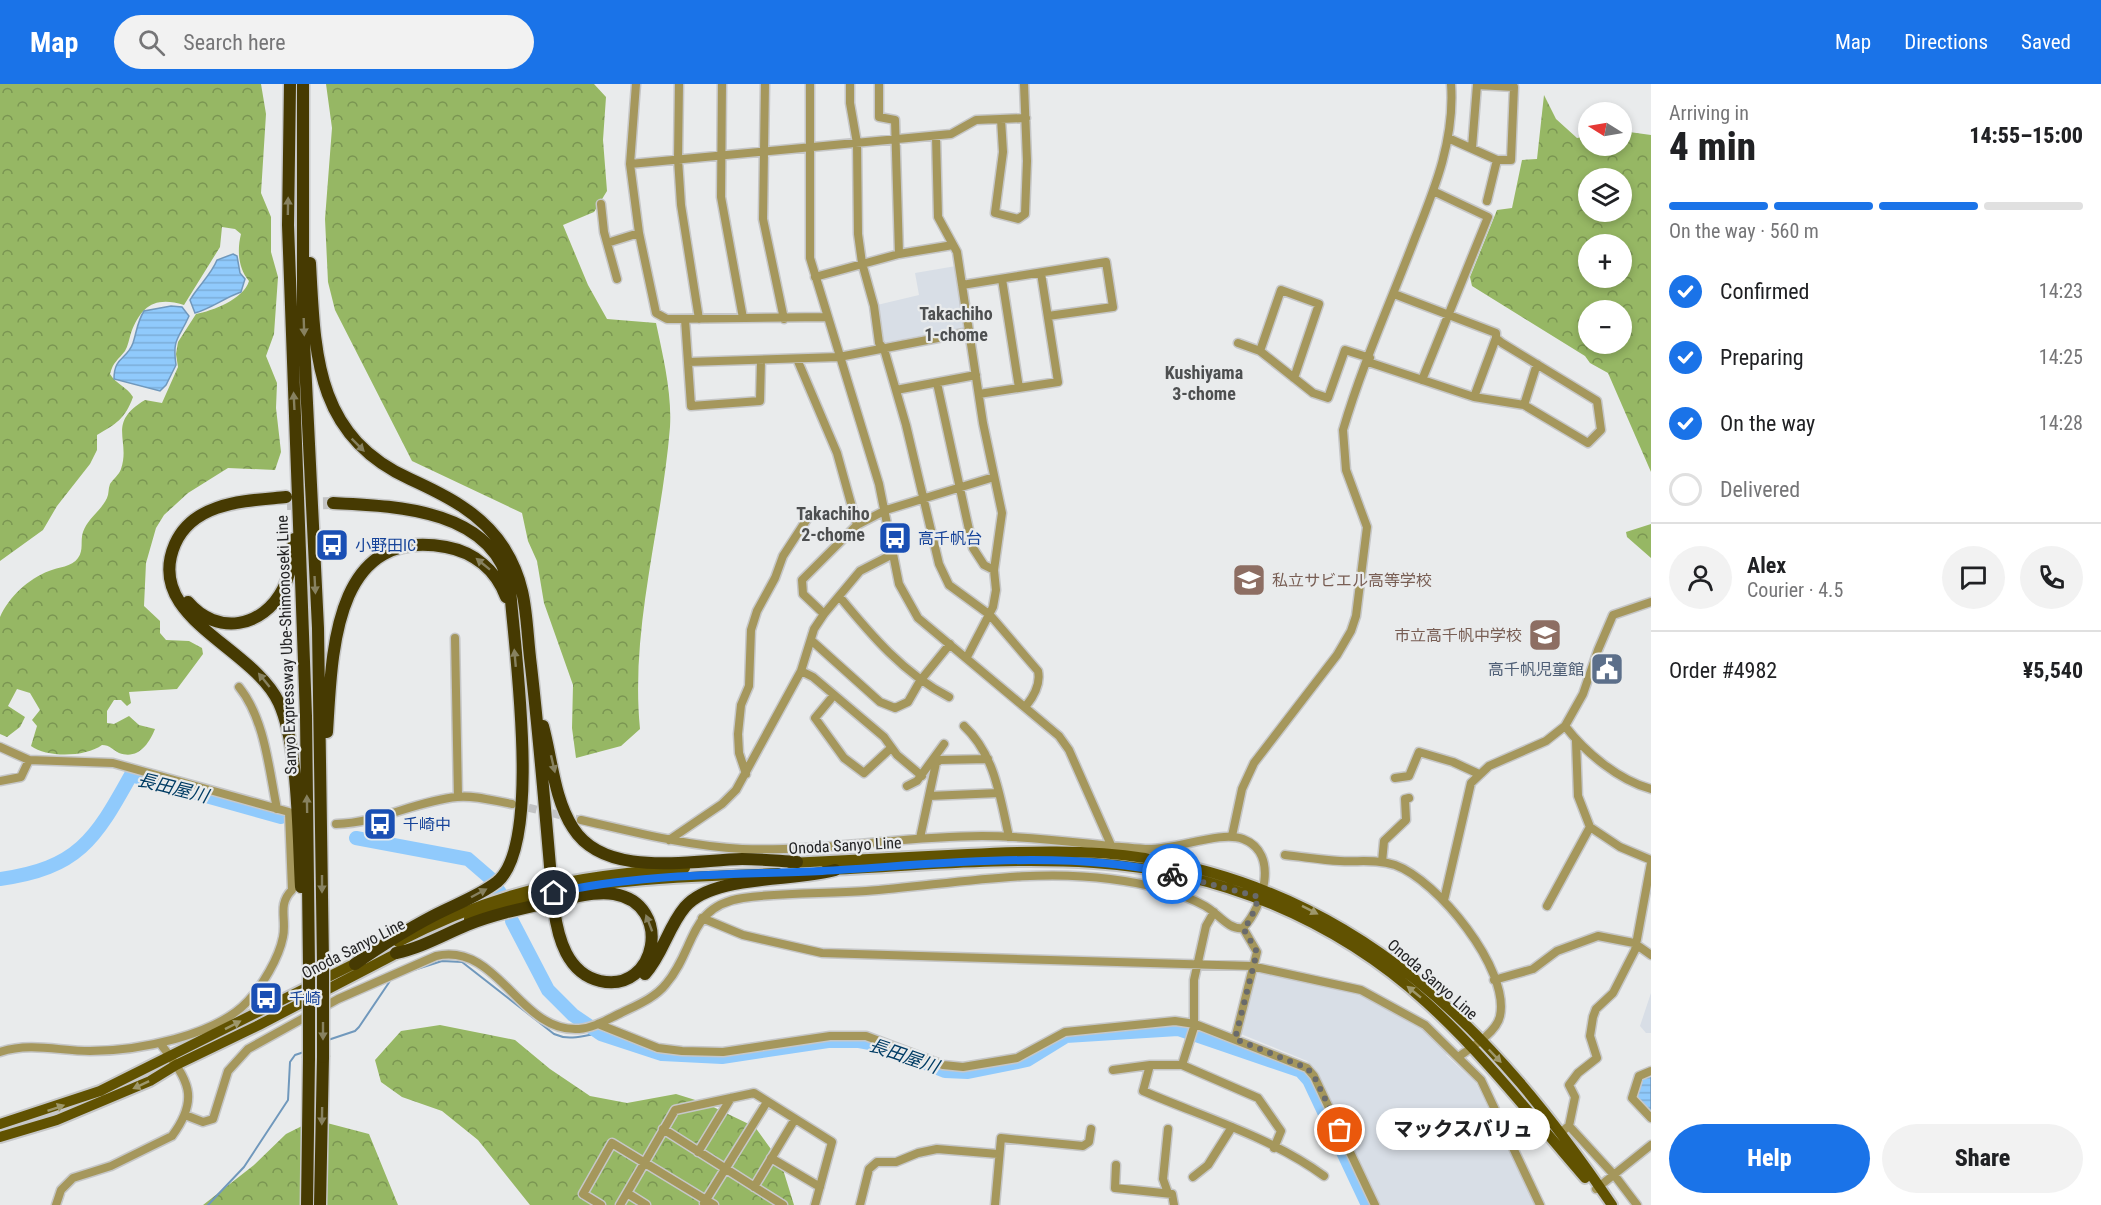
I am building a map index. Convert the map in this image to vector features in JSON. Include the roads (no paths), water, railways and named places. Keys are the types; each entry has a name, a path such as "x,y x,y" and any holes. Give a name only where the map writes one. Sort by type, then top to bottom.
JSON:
{"highway":[{"name":"Sanyo Expressway Ube-Shimonoseki Line","path":"290,84 288,225 306,716 307,967"},
{"name":"Sanyo Expressway Ube-Shimonoseki Line","path":"303,84 303,310 318,628 322,805 323,1058 320,1205"},
{"path":"303,101 311,277 322,375 330,403 342,426 368,455 461,506 478,518 497,538 513,565 525,597 527,632"},
{"path":"297,459 292,553 287,578 281,593 269,609 241,624 216,622 198,613 188,603 178,582 177,561 183,542 196,526 218,514 286,500 225,506 204,513 190,523 177,540 170,571 174,593 185,612 263,677 275,694 285,717 293,770 307,967 309,1058 307,1205"},
{"path":"355,964 399,934 484,890 502,877 512,862 518,840 524,757 510,588 503,568 487,546 465,528 444,518 411,510 333,500 422,506 440,510 471,524 491,539 507,562 522,595 537,708 548,879"},
{"path":"322,805 337,630 347,597 363,572 383,556 409,546 435,545 456,549 471,555 492,573 502,585 512,613"},
{"path":"519,703 535,765 548,879 552,939 564,966 586,984 613,989 628,986 646,973 659,955 679,914 701,894 727,886 812,876 834,870"},
{"path":"537,708 564,811 573,830 593,848 618,859 648,863 743,859 797,862"},
{"path":"396,953 413,950 492,917 573,897 608,893 624,896 637,904 646,915 652,933 645,961 634,974 619,981 605,982 588,977 572,964 562,945 551,910"}],"main road":[{"name":"Onoda Sanyo Line","path":"0,1137 57,1120 105,1102 150,1081 174,1061 355,964 453,915 507,895 573,879 625,872 1003,852 1101,854 1144,858 1178,865 1261,893 1329,930 1361,951 1476,1043 1519,1081 1564,1129 1598,1188"},
{"name":"Onoda Sanyo Line","path":"0,1124 100,1091 259,1025 396,953 483,913 575,888 653,879 1006,862 1095,863 1162,872 1261,893"},
{"name":"Onoda Sanyo Line","path":"1476,1043 1610,1205"}],"street":[{"path":"636,84 630,164 639,233 657,313 667,319 685,320 826,317"},
{"path":"679,84 678,159 681,205 699,319"},
{"path":"722,84 723,217 743,318"},
{"path":"765,84 764,219 784,319"},
{"path":"810,84 808,242 826,317 886,510 899,584 911,609 1050,726 1069,750 1111,845"},
{"path":"850,84 850,103 857,143 858,234 862,263 874,306 879,343 884,349 896,390 943,576 957,592 990,615 1038,671 1040,679 1026,706"},
{"path":"879,84 879,117 895,120 899,254"},
{"path":"1001,119 1003,152 995,213 1018,219 1025,214 1024,84"},
{"path":"1232,836 1242,789 1254,763 1337,655 1351,631 1356,616 1367,527 1346,470 1342,445 1348,413 1433,191 1449,138 1452,107 1451,84"},
{"path":"1449,138 1497,160 1511,160 1514,87 1477,85 1472,148"},
{"path":"630,164 936,136 951,134 976,120 1026,118"},
{"path":"936,136 938,217 957,252 979,394 1002,513 994,570 996,590 990,615 967,657"},
{"path":"1487,201 1497,160"},
{"path":"1422,380 1488,217 1433,191"},
{"path":"601,204 607,243 617,279"},
{"path":"607,243 639,233"},
{"path":"815,276 899,254 953,245"},
{"path":"962,285 1106,262 1113,307 1048,316"},
{"path":"979,394 1058,382 1041,273"},
{"path":"1002,279 1018,388"},
{"path":"1260,351 1281,290 1319,304 1294,378"},
{"path":"1394,294 1496,333 1474,396"},
{"path":"685,320 692,406 760,401 761,360"},
{"path":"688,362 839,357 969,332"},
{"path":"1238,343 1260,351 1313,393 1328,398 1345,350 1422,380 1474,396 1524,405 1588,443 1601,430 1597,401 1496,338"},
{"path":"796,359 837,453 857,525"},
{"path":"1524,405 1537,364"},
{"path":"896,390 976,375"},
{"path":"937,383 973,548 984,565 994,570"},
{"path":"824,614 803,594 802,580 857,525 886,510 994,477"},
{"path":"746,774 739,753 738,734 741,705 749,686 751,630 783,556 809,516"},
{"path":"669,840 722,804 736,790 769,725 801,671 811,640 824,614 860,571 894,554"},
{"path":"839,596 862,625 920,681 949,698"},
{"path":"1444,900 1466,796 1471,783 1490,766 1546,741 1565,726 1583,694 1598,650 1614,615 1651,602"},
{"path":"455,638 458,797"},
{"path":"811,640 886,706 902,707 950,644"},
{"path":"801,671 813,677 884,737 891,748 922,776"},
{"path":"239,687 246,696 255,718 277,809"},
{"path":"834,695 815,718 844,758 864,773 891,748"},
{"path":"964,726 979,740 988,759 1009,837"},
{"path":"1565,726 1576,741 1621,775 1651,789"},
{"path":"1576,741 1578,795 1590,827 1620,847 1651,862 1635,950 1613,993 1596,1009 1590,1036 1597,1058 1578,1073 1569,1085 1575,1097 1564,1129 1615,1176 1637,1205"},
{"path":"907,786 922,776 944,744"},
{"path":"0,747 29,760 113,763 289,812 292,890 285,897 282,906 283,936 256,993 236,1012 185,1038 160,1043 93,1051 29,1047 0,1053"},
{"path":"1395,778 1409,776 1419,752 1453,762 1479,774"},
{"path":"920,838 936,763 940,760 988,759"},
{"path":"0,781 12,781 21,777 29,760"},
{"path":"929,796 999,793"},
{"path":"336,824 368,821 434,801 458,797 512,804"},
{"path":"1382,862 1384,841 1406,820 1405,799 1409,798"},
{"path":"581,820 669,840 743,849 920,838 1009,837 1159,849 1232,836 1250,842 1261,854 1267,876 1250,921 1243,928"},
{"path":"1547,906 1590,827"},
{"path":"848,843 849,860"},
{"path":"1286,855 1382,862 1405,870 1444,900 1480,946 1500,998 1498,1022 1458,1058"},
{"path":"185,1115 203,1122 213,1119 228,1071 248,1049 338,999 399,971 443,955 461,955 480,964 545,1022 570,1029 598,1024 644,1001 665,985 702,918 720,903 745,897 1058,875 1097,877 1148,885 1182,896 1214,912 1231,926 1243,928"},
{"path":"1182,1065 1194,1029 1194,980 1206,926 1214,912"},
{"path":"702,918 743,935 822,953 1251,966 1361,990 1425,1025 1480,1080 1540,1205"},
{"path":"1235,1039 1251,966 1257,952 1243,928"},
{"path":"1494,980 1533,969 1557,951 1598,936 1635,943 1651,955"},
{"path":"598,1024 658,1048 682,1051 723,1052 830,1036 866,1036 942,1065 963,1067 1017,1058 1065,1032 1175,1021 1194,1029 1235,1039 1307,1068 1328,1106 1375,1205"},
{"path":"56,1205 61,1190 73,1178 111,1166 172,1136 185,1115 190,1101 189,1089 174,1061 160,1043"},
{"path":"1150,1065 1143,1091 1232,1127 1309,1165 1324,1176"},
{"path":"1113,1070 1150,1065 1182,1065 1258,1098 1281,1131 1274,1148"},
{"path":"1651,1071 1639,1076 1632,1098 1651,1118"},
{"path":"621,1205 675,1110 754,1093 832,1142 815,1205"},
{"path":"698,1152 731,1098"},
{"path":"601,1205 583,1194 612,1143 708,1203 726,1169 768,1102"},
{"path":"754,1186 795,1119"},
{"path":"1193,1177 1208,1165 1232,1127"},
{"path":"663,1129 783,1205"},
{"path":"995,1205 1000,1138 1083,1146 1089,1142 1091,1129"},
{"path":"1168,1129 1163,1168 1168,1193"},
{"path":"1598,1188 1651,1145"},
{"path":"860,1205 869,1169 877,1162 896,1162 918,1153 937,1149 998,1154"},
{"path":"771,1158 820,1187"},
{"path":"1116,1165 1115,1188 1168,1193 1175,1199 1174,1205"},
{"path":"627,1193 646,1205"}],"water":[{"path":"233,254 237,256 240,273 245,279 241,292 195,313 190,300 193,295 217,260"},
{"path":"171,306 182,307 189,316 177,339 176,365 166,385 160,391 114,379 116,366 128,353 144,311"},
{"path":"1651,1073 1651,1112 1636,1097 1641,1080"}],"waterway":[{"name":"長田屋川","path":"0,879 48,867 81,847 106,817 131,775 281,817"},
{"name":"長田屋川","path":"356,838 468,859 490,878 500,893"},
{"name":"長田屋川","path":"512,921 548,990 573,1015 601,1034 662,1054 722,1057 828,1041 859,1041 881,1045 945,1071 968,1072 1027,1060 1066,1036 1178,1029 1301,1071 1309,1080 1368,1205"},
{"path":"414,970 442,961 462,962 554,1034 572,1038 601,1034"},
{"path":"328,1040 355,1031 390,981"},
{"path":"208,1205 244,1167 288,1100 290,1062 295,1055 304,1052"}],"tunnel":[{"path":"287,504 333,503"},
{"path":"517,805 581,820"}],"place":[{"name":"高千帆台","path":"895,538"},
{"name":"小野田IC","path":"332,545"},
{"name":"私立サビエル高等学校","path":"1249,580"},
{"name":"市立高千帆中学校","path":"1545,635"},
{"name":"高千帆児童館","path":"1607,669"},
{"name":"千崎中","path":"380,824"},
{"name":"千崎","path":"266,998"},
{"name":"マックスバリュ","path":"1340,1130"}],"district":[{"name":"Takachiho 1-chome","path":"956,324"},
{"name":"Kushiyama 3-chome","path":"1204,383"},
{"name":"Takachiho 2-chome","path":"833,524"}]}
